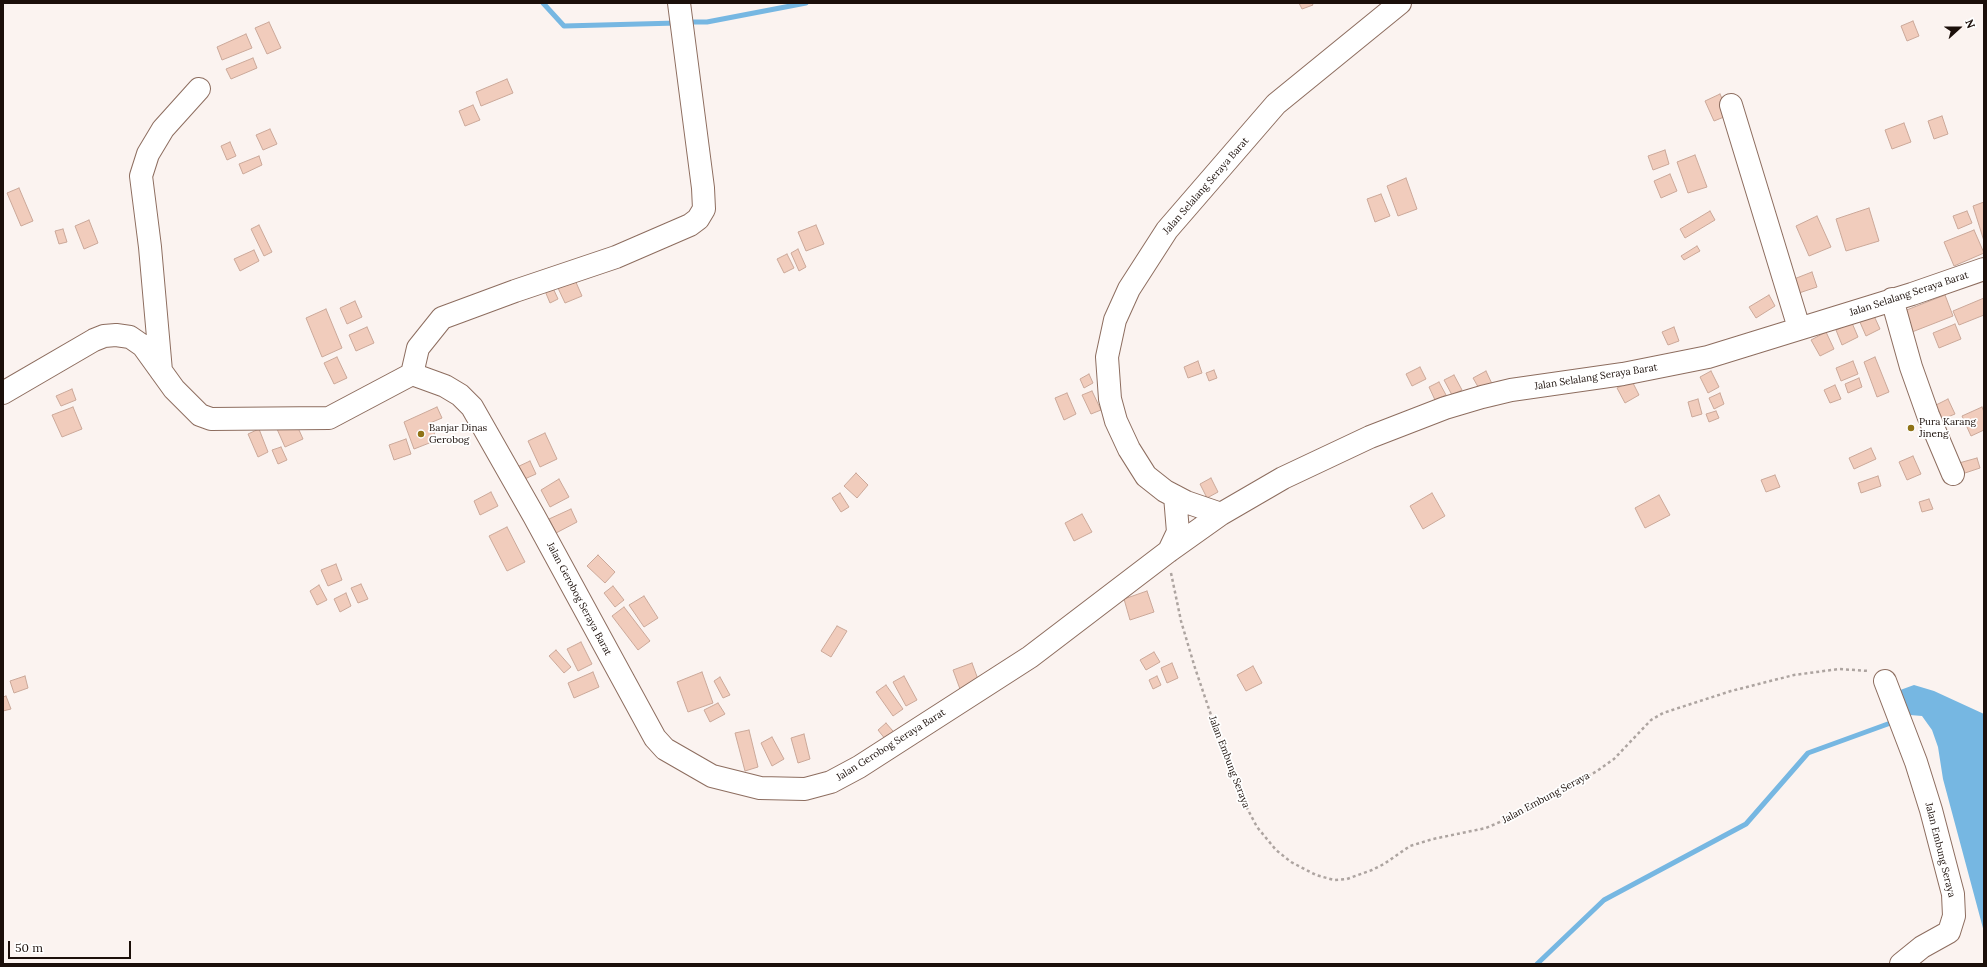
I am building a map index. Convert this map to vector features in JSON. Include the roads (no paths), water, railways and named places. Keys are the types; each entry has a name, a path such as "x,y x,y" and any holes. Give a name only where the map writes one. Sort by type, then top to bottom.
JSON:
{"street":[{"path":"3,393 94,340 104,336 116,335 130,337 143,346 161,371 200,415 211,419 329,418 412,374 418,348 442,318 515,291 616,257 690,225 698,219 704,209 703,188 679,3"},
{"name":"Jalan Selalang Seraya Barat","path":"1222,514 1186,502 1146,476 1126,442 1116,421 1110,399 1107,357 1115,320 1129,289 1167,230 1276,104 1400,3"},
{"path":"161,371 150,247 141,176 148,154 163,129 199,89"},
{"path":"1731,105 1799,328"},
{"name":"Jalan Selalang Seraya Barat","path":"1169,550 1222,514 1290,474 1370,437 1445,408 1511,390 1623,374 1708,357 1984,270"},
{"path":"1892,299 1911,367 1928,415 1953,474"},
{"name":"Jalan Gerobog Seraya Barat","path":"412,374 445,386 460,395 472,407 534,516 655,738 665,749 712,776 748,786 784,790 805,789 831,782 852,771 1030,657 1169,550"},
{"path":"1169,550 1178,532 1175,496"},
{"name":"Jalan Embung Seraya","path":"1885,681 1931,810 1953,894 1954,916 1950,932 1922,947 1901,964"}],"water":[{"path":"1914,685 1934,691 1984,714 1984,932 1943,779 1938,747 1932,730 1922,716 1898,714 1892,693"}],"waterway":[{"path":"543,3 564,26 677,23"},
{"path":"687,22 707,22 806,3"},
{"path":"1537,964 1604,900 1746,824 1808,753 1896,721"}],"place":[{"name":"Pura Karang Jineng","path":"1911,428"},
{"name":"Banjar Dinas Gerobog","path":"421,434"}]}
